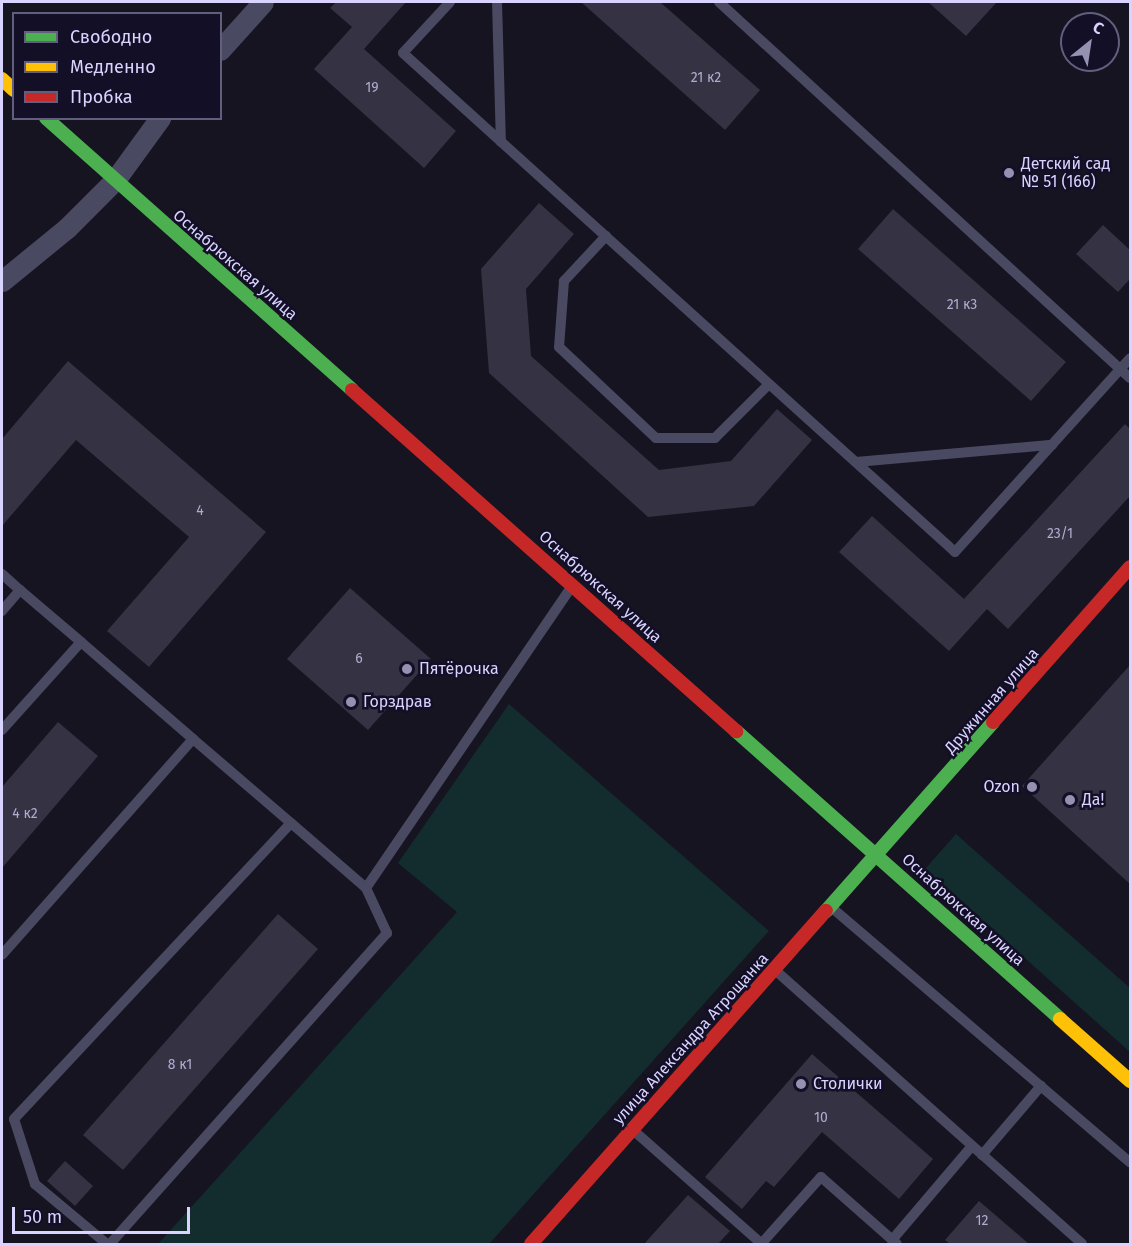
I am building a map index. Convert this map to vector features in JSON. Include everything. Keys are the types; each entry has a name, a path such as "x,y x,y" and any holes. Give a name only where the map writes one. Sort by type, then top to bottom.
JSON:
{"street":[{"path":"222,48 262,2"},
{"name":"Оснабрюкская улица","path":"48,120 1131,1081"},
{"path":"2,281 67,228 115,180 159,120"},
{"name":"Дружинная улица","path":"878,856 1131,567"},
{"name":"улица Александра Атрощанка","path":"531,1245 878,856"}],"lane":[{"path":"450,2 403,53 955,552 1131,358"},
{"path":"497,2 501,142"},
{"path":"719,2 1131,378"},
{"path":"606,236 564,281 559,347 656,438 715,438 769,384"},
{"path":"856,462 1052,445"},
{"path":"2,574 20,590 81,642 193,739 291,823 366,888 387,933 108,1245 35,1184 14,1119 291,823"},
{"path":"366,888 573,585"},
{"path":"2,611 20,590"},
{"path":"2,730 81,642"},
{"path":"2,955 193,739"},
{"path":"831,907 1131,1162"},
{"path":"775,969 1082,1245"},
{"path":"982,1155 1041,1086"},
{"path":"633,1130 762,1244 821,1177 894,1242 972,1146"}],"green space":[{"path":"509,704 769,931 489,1244 158,1244 457,912 398,863"},
{"path":"956,834 1130,988 1130,1052 925,869"}],"building":[{"path":"336,2 406,2 364,49 456,131 424,168 314,69 352,27 330,8"},
{"path":"581,2 660,2 760,90 725,130"},
{"path":"928,2 995,2 996,3 966,36"},
{"path":"539,203 574,234 526,289 531,356 659,470 731,461 777,409 812,440 754,506 648,517 489,373 481,269"},
{"path":"893,209 1066,362 1031,401 858,249"},
{"path":"1103,225 1130,250 1130,279 1118,292 1076,254"},
{"path":"68,361 266,532 149,667 107,631 189,537 76,440 2,526 2,439"},
{"path":"1125,424 1130,429 1130,496 1008,629 987,609 949,651 839,552 872,516 964,599"},
{"path":"350,588 431,659 368,730 287,659"},
{"path":"1130,665 1130,884 1022,786"},
{"path":"58,722 98,756 2,868 2,787"},
{"path":"278,914 318,949 123,1170 83,1135"},
{"path":"812,1054 933,1159 899,1199 822,1132 774,1187 766,1181 742,1209 705,1177"},
{"path":"65,1161 93,1186 75,1206 47,1181"},
{"path":"688,1195 730,1231 718,1244 644,1244"},
{"path":"979,1201 1029,1244 950,1244 945,1240"}],"traffic: fast":[{"path":"48,120 352,390"},
{"path":"826,911 993,722"},
{"path":"736,731 1060,1019"}],"traffic: slow":[{"path":"2,79 12,88"},
{"path":"1060,1019 1130,1081"}],"traffic: jam":[{"path":"352,390 736,731"},
{"path":"993,722 1130,567"},
{"path":"531,1244 826,911"}],"place":[{"name":"Детский сад № 51 (166)","path":"1009,173"},
{"name":"Пятёрочка","path":"407,669"},
{"name":"Горздрав","path":"351,702"},
{"name":"Ozon","path":"1032,787"},
{"name":"Да!","path":"1070,800"},
{"name":"Столички","path":"801,1084"}]}
